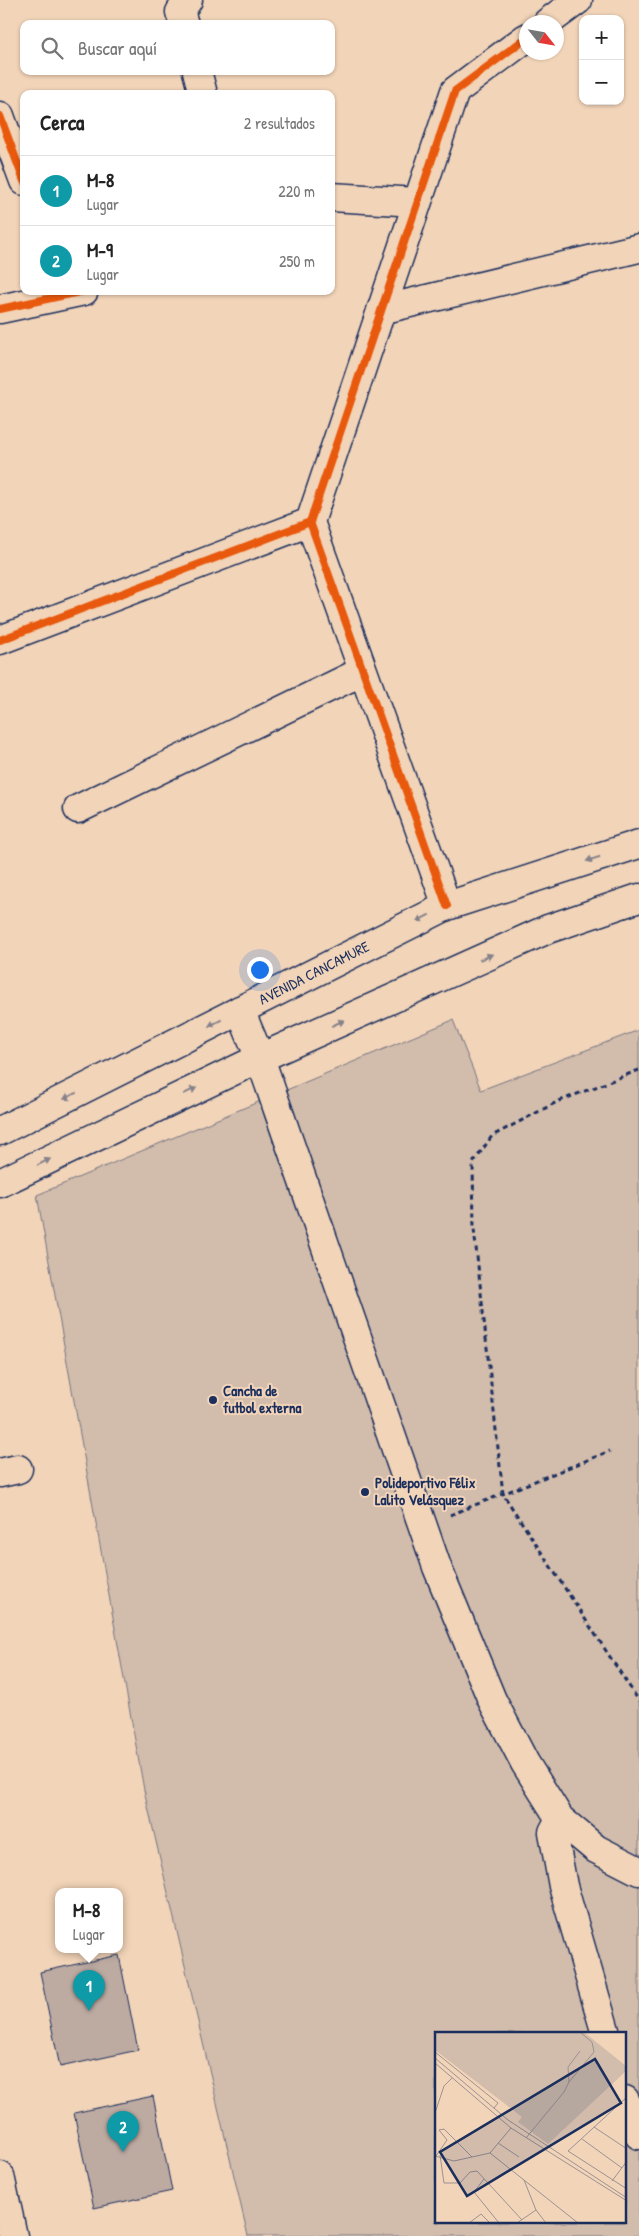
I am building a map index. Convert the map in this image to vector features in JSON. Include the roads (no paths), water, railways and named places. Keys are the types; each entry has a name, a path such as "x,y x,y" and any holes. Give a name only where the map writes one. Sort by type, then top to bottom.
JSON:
{"street":[{"path":"183,20 180,12 188,0"},
{"path":"558,15 578,0"},
{"path":"447,906 310,522 455,92 519,43"},
{"path":"198,75 202,90"},
{"path":"0,116 20,170"},
{"path":"335,197 417,202"},
{"path":"381,310 639,248"},
{"path":"0,309 62,295"},
{"path":"0,640 310,522"},
{"path":"78,809 363,671"},
{"name":"AVENIDA CANCAMURE","path":"0,1131 447,906 639,844"},
{"path":"0,1183 260,1058 548,929 639,898"},
{"path":"240,1010 260,1058 422,1526 492,1700 525,1763 560,1819 596,1849 639,1871"},
{"path":"560,1819 552,1832 563,1886 605,2032"},
{"path":"626,2102 639,2135"},
{"path":"0,2176 13,2236"}],"place":[{"name":"Cancha de futbol externa","path":"213,1400"},
{"name":"Polideportivo Félix Lalito Velásquez","path":"365,1492"},
{"name":"M-8","path":"89,2011"},
{"name":"M-9","path":"123,2152"}]}
